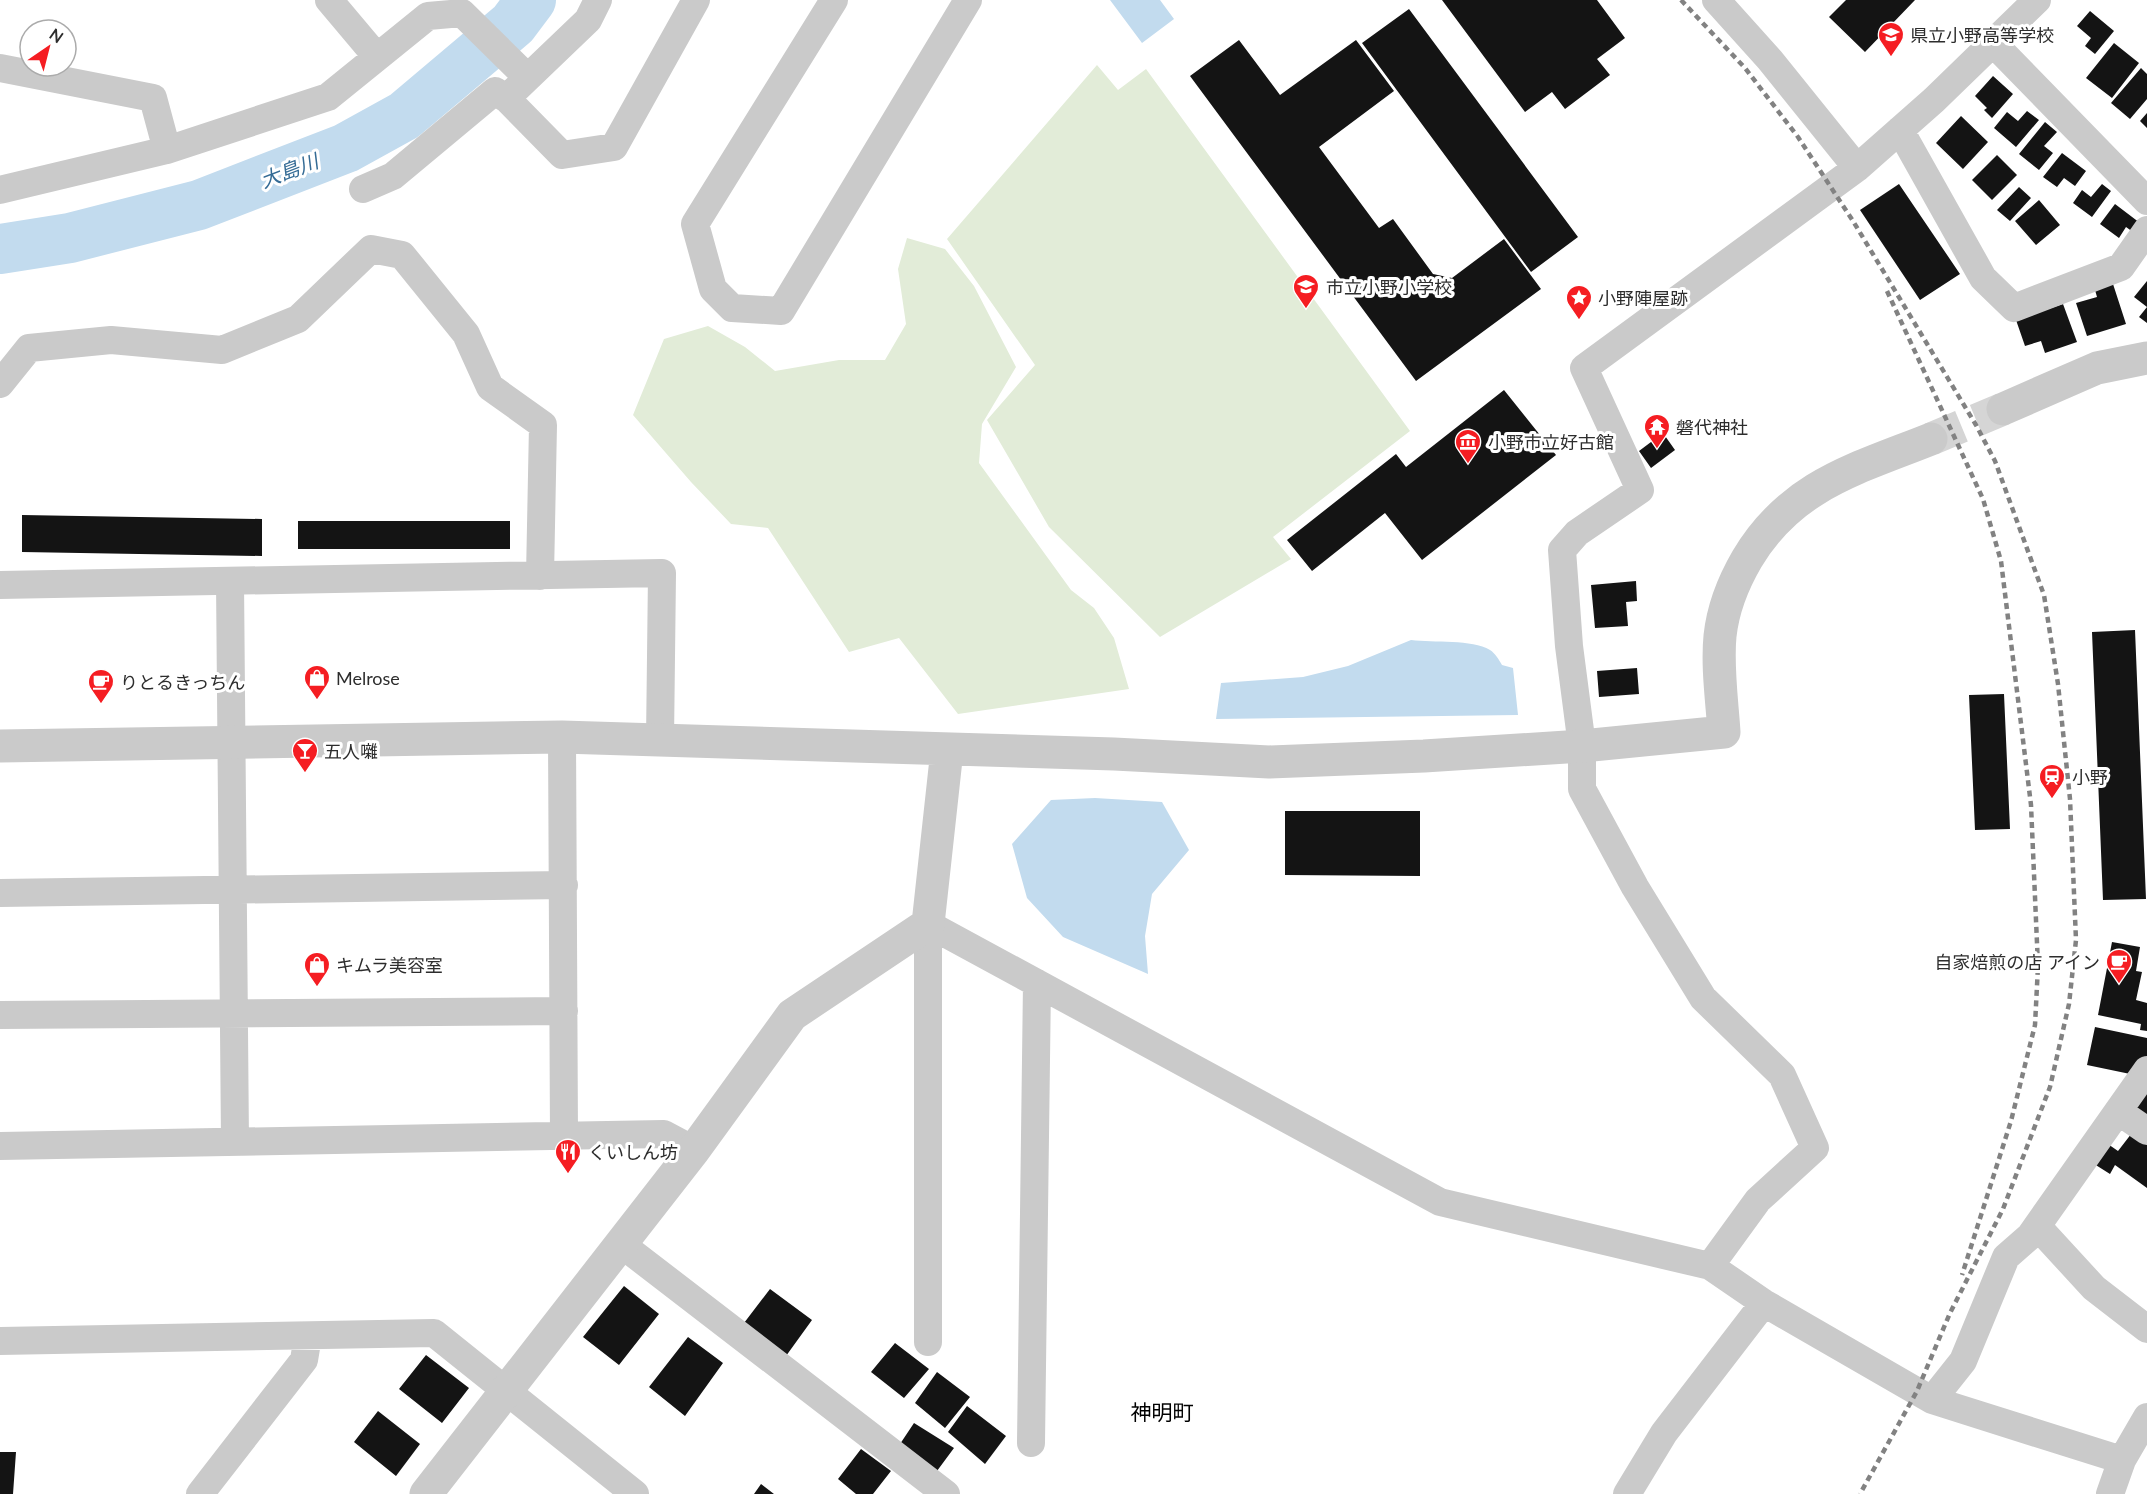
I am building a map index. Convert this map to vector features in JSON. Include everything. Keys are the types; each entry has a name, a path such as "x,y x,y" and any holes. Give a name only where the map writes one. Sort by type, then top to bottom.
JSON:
{"street":[{"path":"329,0 377,57"},
{"path":"507,99 588,20 598,0"},
{"path":"363,189 393,176 495,91 507,99 562,155 614,147 696,0"},
{"path":"834,0 695,224 713,289 732,308 781,311 968,0"},
{"path":"1716,0 1770,60 1857,168"},
{"path":"1710,1266 1758,1200 1815,1148 1782,1075 1702,998 1635,887 1582,789 1582,746 1569,646 1562,550 1577,533 1640,490 1584,368 1857,168 2037,0"},
{"path":"0,190 167,150 328,97 428,16 462,12 527,77"},
{"path":"1993,43 2147,201"},
{"path":"0,68 153,98 167,150"},
{"path":"1900,130 1983,278 2014,308 2121,267 2147,230"},
{"path":"0,384 29,348 111,340 222,350 298,319 371,249 402,255 466,334 490,387 543,425 540,576"},
{"path":"2003,409 2097,368 2147,358"},
{"path":"0,746 562,737 1114,754 1269,762 1424,756 1582,746 1724,732 1720,656 1724,611 1731,588 1757,542 1773,522 1797,500 1825,483 1931,439"},
{"path":"0,585 662,573 660,740"},
{"path":"230,581 235,1142"},
{"path":"562,737 564,1136"},
{"path":"928,1342 928,924 946,750"},
{"path":"0,893 564,885"},
{"path":"928,924 1440,1202 1710,1266 1764,1303 1932,1400 2122,1460"},
{"path":"426,1494 694,1150 792,1015 928,924"},
{"path":"1031,1443 1037,983"},
{"path":"0,1015 564,1011"},
{"path":"1932,1400 1964,1361 2006,1257 2037,1226 2147,1071"},
{"path":"2118,1111 2147,1131"},
{"path":"0,1146 664,1134 694,1150"},
{"path":"2037,1226 2094,1288 2147,1329"},
{"path":"621,1244 946,1494"},
{"path":"1626,1494 1664,1433 1764,1303"},
{"path":"0,1341 434,1333 635,1494"},
{"path":"200,1494 304,1360 308,1335"},
{"path":"2110,1494 2122,1460 2147,1417"}],"green space":[{"path":"1097,65 1118,90 1146,69 1410,431 1273,537 1291,559 1160,637 1049,527 987,420 1035,365 947,239"},
{"path":"907,238 945,249 974,286 1016,367 982,424 979,463 1071,590 1094,608 1114,638 1129,689 958,714 899,638 849,652 768,528 731,524 633,415 664,339 708,326 745,347 775,371 839,360 885,360 906,324 898,269"}],"water":[{"path":"1110,0 1160,0 1174,19 1142,43"},
{"path":"1411,640 1473,644 1490,650 1502,665 1513,668 1518,715 1216,719 1221,683 1303,677 1348,666"},
{"path":"1095,798 1162,802 1189,850 1152,894 1145,936 1148,974 1063,937 1027,898 1012,844 1051,800"}],"building":[{"path":"1442,0 1597,0 1625,38 1597,59 1610,75 1565,109 1552,92 1525,112"},
{"path":"1846,0 1915,0 1865,52 1829,17"},
{"path":"1409,9 1578,237 1531,272 1362,43"},
{"path":"2090,11 2114,31 2095,54 2085,46 2091,38 2077,26"},
{"path":"1239,40 1280,95 1356,40 1394,91 1319,147 1379,228 1393,219 1433,274 1452,278 1504,239 1541,289 1416,381 1190,76"},
{"path":"2114,43 2139,63 2112,98 2086,78"},
{"path":"2141,68 2147,74 2147,99 2130,119 2111,103"},
{"path":"1993,76 2013,94 1992,118 1984,110 1987,108 1975,96"},
{"path":"2027,111 2039,120 2016,147 1994,128 2007,112 2018,121"},
{"path":"2147,113 2147,128 2140,121"},
{"path":"1961,116 1988,142 1963,169 1936,143"},
{"path":"2045,122 2057,132 2044,146 2053,153 2039,170 2019,154"},
{"path":"2062,153 2086,171 2075,186 2064,178 2057,187 2043,177"},
{"path":"1997,155 2017,175 1992,200 1972,180"},
{"path":"1899,184 1960,274 1920,300 1860,210"},
{"path":"2102,184 2111,191 2092,217 2073,203 2082,190 2091,197"},
{"path":"2019,187 2031,198 2010,221 1997,210"},
{"path":"2039,200 2060,225 2036,245 2015,221"},
{"path":"2115,204 2140,223 2133,232 2126,227 2119,238 2100,224"},
{"path":"2147,281 2147,307 2134,297"},
{"path":"2113,284 2126,324 2087,336 2076,303 2097,297 2095,290"},
{"path":"2063,304 2077,342 2045,353 2041,341 2025,346 2016,320"},
{"path":"2147,307 2147,323 2139,317"},
{"path":"1504,390 1556,455 1422,560 1385,513 1312,571 1287,540 1396,454 1406,467"},
{"path":"1663,433 1675,450 1651,468 1639,451"},
{"path":"22,515 262,519 262,556 22,552"},
{"path":"298,521 510,521 510,549 298,549"},
{"path":"1636,581 1637,601 1626,602 1628,626 1595,628 1591,585"},
{"path":"2135,630 2146,899 2103,900 2092,632"},
{"path":"1637,668 1639,694 1599,697 1597,671"},
{"path":"2004,694 2010,829 1975,830 1969,695"},
{"path":"1285,811 1420,811 1420,876 1285,875"},
{"path":"2112,942 2140,947 2136,971 2142,972 2136,1000 2147,1003 2147,1031 2140,1030 2141,1024 2098,1015"},
{"path":"2095,1027 2147,1038 2147,1056 2135,1075 2087,1065"},
{"path":"2147,1087 2147,1123 2131,1112"},
{"path":"2135,1129 2147,1137 2147,1188 2115,1165 2110,1174 2091,1162 2105,1142 2118,1151"},
{"path":"624,1286 659,1314 619,1365 583,1337"},
{"path":"770,1289 812,1320 786,1356 744,1323"},
{"path":"688,1337 723,1363 685,1416 649,1387"},
{"path":"895,1343 929,1369 904,1398 871,1372"},
{"path":"426,1355 469,1388 442,1423 399,1389"},
{"path":"937,1372 970,1397 945,1428 915,1403"},
{"path":"967,1406 1006,1436 985,1464 948,1432"},
{"path":"378,1411 420,1444 396,1476 354,1442"},
{"path":"914,1423 954,1448 934,1475 898,1447"},
{"path":"861,1449 891,1471 873,1494 856,1494 838,1479"},
{"path":"0,1452 16,1452 13,1494 0,1494"},
{"path":"761,1484 774,1494 754,1494"}],"waterway":[{"name":"大島川","path":"0,249 70,238 199,205 346,148 404,116 513,24 531,0"}],"tunnel":[{"path":"1931,439 2003,409"}],"railway":[{"path":"1681,0 1745,68 1798,137 1853,221 1976,425 1995,461 2044,595 2058,684 2070,799 2076,940 2069,1004 2050,1087 2003,1209 1950,1313 1917,1391 1860,1494"},
{"path":"1887,291 1983,499 2001,561 2031,805 2038,966 2035,1025 2011,1121 1962,1275"}],"place":[{"name":"県立小野高等学校","path":"1891,58"},
{"name":"市立小野小学校","path":"1306,310"},
{"name":"小野陣屋跡","path":"1579,321"},
{"name":"磐代神社","path":"1657,450"},
{"name":"小野市立好古館","path":"1468,465"},
{"name":"Melrose","path":"317,701"},
{"name":"りとるきっちん","path":"101,705"},
{"name":"五人囃","path":"305,774"},
{"name":"小野","path":"2052,800"},
{"name":"自家焙煎の店 アイン","path":"2119,985"},
{"name":"キムラ美容室","path":"317,988"},
{"name":"くいしん坊","path":"568,1175"}],"district":[{"name":"神明町","path":"1162,1411"}]}
